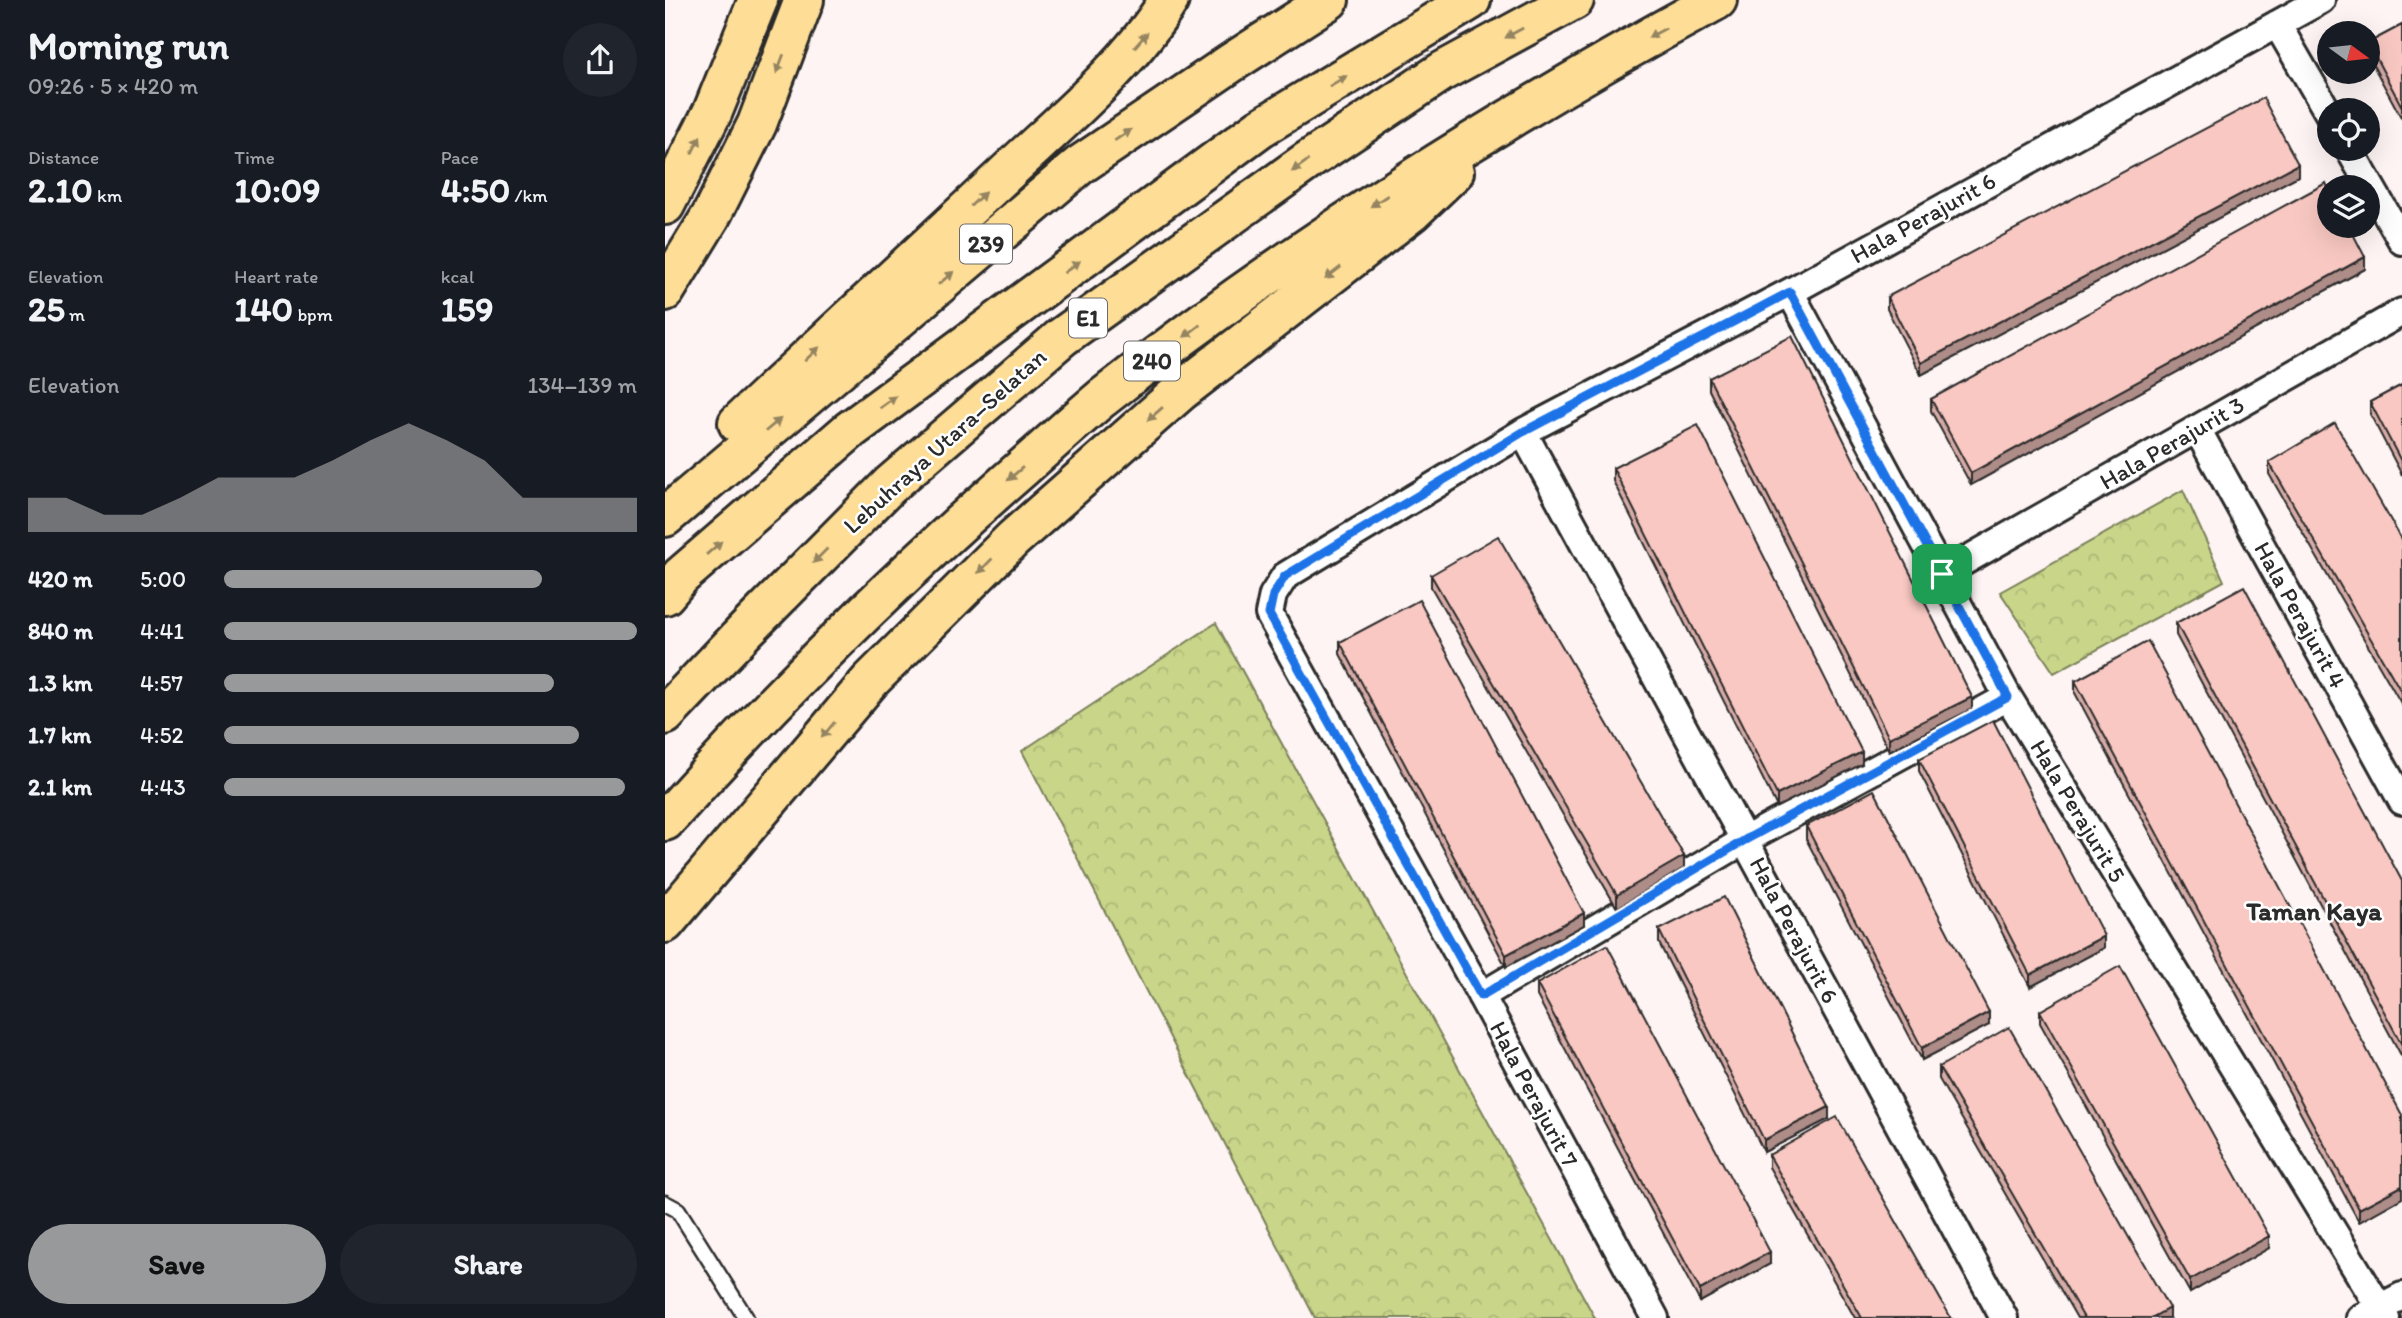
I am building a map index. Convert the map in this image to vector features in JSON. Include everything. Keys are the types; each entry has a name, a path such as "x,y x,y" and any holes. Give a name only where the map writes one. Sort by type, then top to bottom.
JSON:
{"main road":[{"path":"665,205 713,111 758,0"},
{"path":"665,291 711,216 757,124 804,0"},
{"path":"665,511 735,426 1076,107 1154,26 1169,0"},
{"name":"239","path":"665,517 1080,165 1329,0"},
{"name":"E1","path":"665,595 681,576 849,430 1260,128 1471,0"},
{"name":"Lebuhraya Utara–Selatan","path":"665,715 891,484 1062,337 1308,160 1443,71 1574,0"},
{"name":"240","path":"665,821 746,730 936,544 1100,401 1290,258 1513,115 1717,0"},
{"path":"665,923 870,681 1013,539 1181,390 1412,212 1513,115"}],"street":[{"name":"Hala Perajurit 6","path":"1285,576 1523,432 1790,292 2321,0"},
{"path":"2277,24 2320,98"},
{"path":"2356,161 2402,241"},
{"name":"Hala Perajurit 5","path":"1790,292 2008,697 2382,1310"},
{"name":"Hala Perajurit 3","path":"1942,574 2402,312"},
{"name":"Hala Perajurit 4","path":"2197,429 2402,801"},
{"name":"Hala Perajurit 6","path":"1523,432 2004,1318"},
{"name":"Hala Perajurit 7","path":"1285,576 1273,595 1269,614 1481,996 1655,1318"},
{"path":"1481,996 1745,840 2008,697"}],"lane":[{"path":"665,1203 678,1210 746,1318"}],"green space":[{"path":"2183,490 2224,581 2054,673 2000,592"},
{"path":"1216,623 1595,1318 1315,1318 1022,751"}],"building":[{"path":"2402,25 2402,107 2380,66 2380,37"},
{"path":"2263,98 2298,164 1921,363 1887,297"},
{"path":"2317,188 2317,238 2355,238 2365,257 1971,473 1931,399"},
{"path":"1792,336 1972,697 1889,738 1709,378"},
{"path":"2402,385 2402,463 2370,402"},
{"path":"2335,423 2402,540 2402,693 2269,462"},
{"path":"1698,425 1862,752 1777,795 1613,468"},
{"path":"1498,536 1684,856 1617,895 1431,575"},
{"path":"2244,586 2402,881 2402,1045 2176,623"},
{"path":"1419,600 1584,913 1506,955 1340,642"},
{"path":"2148,641 2402,1115 2402,1186 2359,1209 2075,681"},
{"path":"1993,720 2104,936 2030,975 1919,759"},
{"path":"1874,790 1989,1012 1922,1048 1806,826"},
{"path":"1724,897 1829,1107 1764,1140 1659,930"},
{"path":"1607,945 1770,1252 1700,1290 1537,984"},
{"path":"2120,966 2269,1236 2190,1280 2040,1011"},
{"path":"2009,1027 2169,1308 2151,1318 2084,1318 1939,1067"},
{"path":"1837,1117 1951,1318 1862,1318 1769,1155"}],"district":[{"name":"Taman Kaya","path":"2314,911"}],"route":[{"path":"1790,292 1942,574 2008,697 1745,840 1481,996 1269,614 1273,595 1285,576 1523,432 1790,292"}]}
